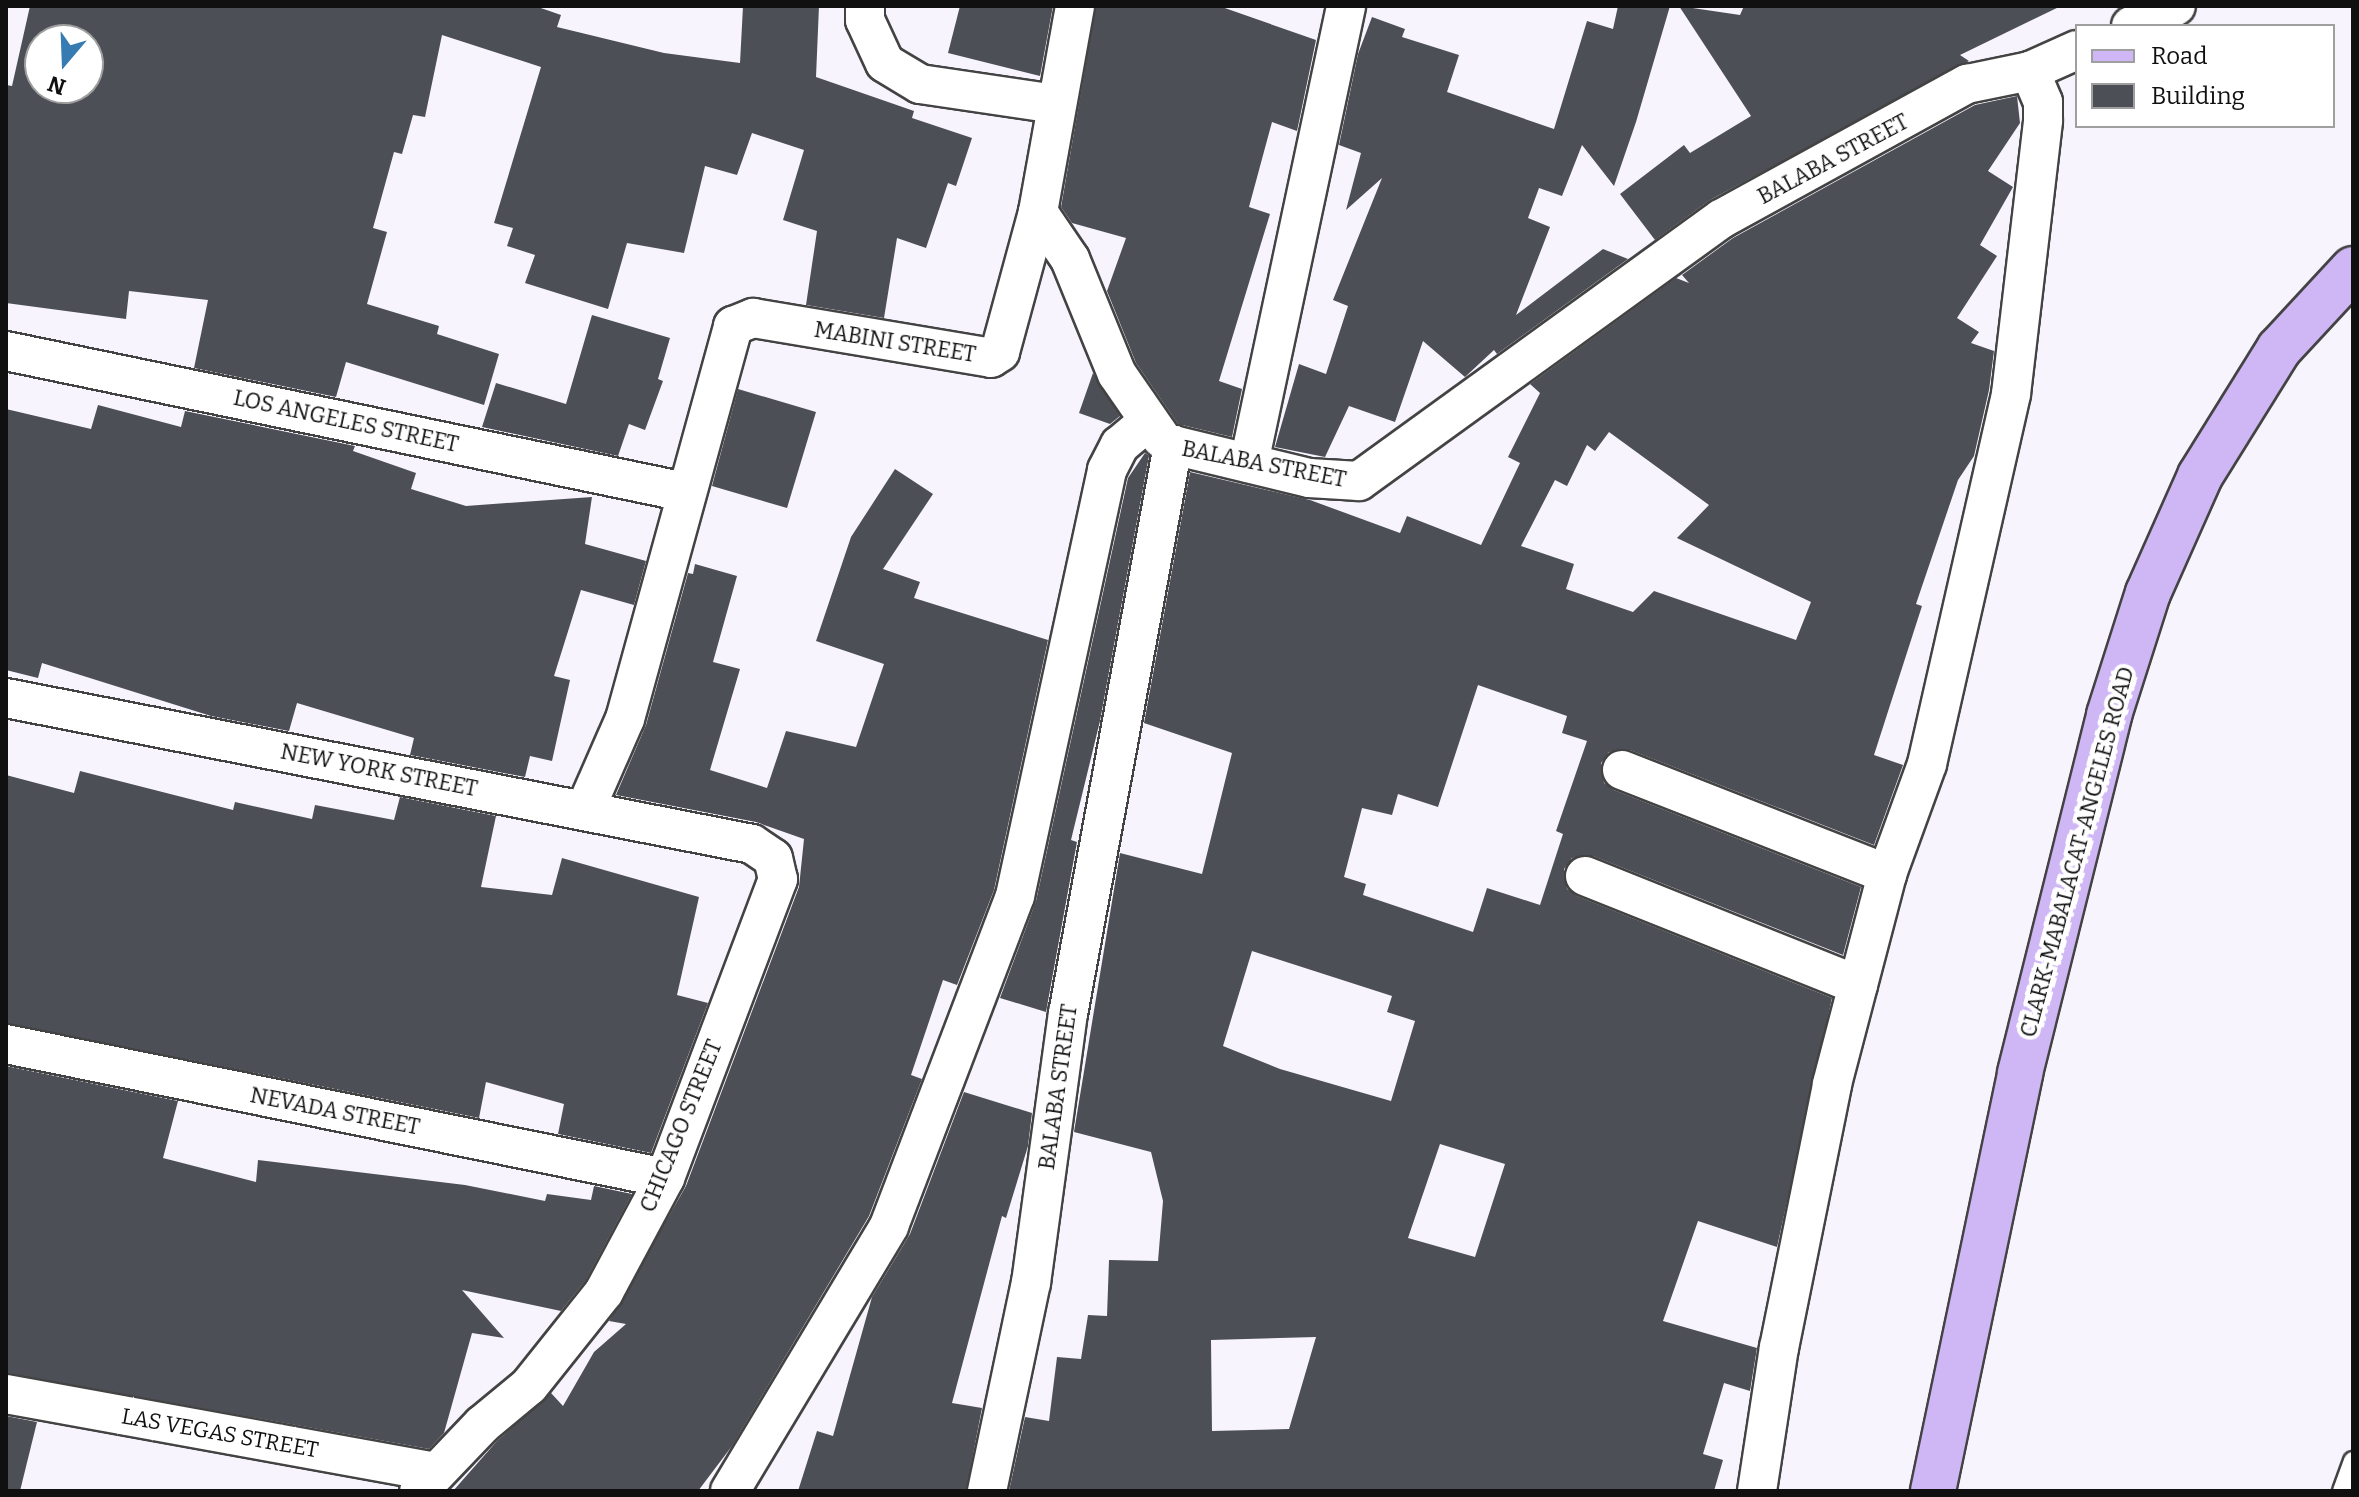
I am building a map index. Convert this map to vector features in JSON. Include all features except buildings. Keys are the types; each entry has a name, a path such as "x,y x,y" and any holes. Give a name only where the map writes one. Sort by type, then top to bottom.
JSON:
{"main road":[{"name":"CLARK-MABALACAT-ANGELES ROAD","path":"1933,1491 2020,1073 2109,715 2148,593 2200,476 2271,362 2353,269"}],"street":[{"path":"865,6 865,20 885,63 920,84 1056,104"},
{"name":"MABINI STREET","path":"685,492 733,326 753,318 991,358 1000,352 1038,212 1075,6"},
{"path":"1249,463 1346,6"},
{"path":"2136,24 2176,6"},
{"name":"BALABA STREET","path":"987,1491 1031,1283 1068,1014 1160,433 1249,463 1309,478 1359,481 1721,219 1967,84 2030,71 2075,51"},
{"path":"1757,1491 1792,1285 1832,1084 1887,874 1927,764 2011,394 2043,120 2043,102 2030,71"},
{"path":"730,1491 889,1226 1015,896 1107,470 1120,445 1160,433 1117,374 1070,259 1038,212"},
{"name":"LOS ANGELES STREET","path":"6,351 685,492"},
{"path":"585,810 625,719 685,492"},
{"name":"NEW YORK STREET","path":"6,698 752,844"},
{"path":"1622,770 1887,874"},
{"name":"CHICAGO STREET","path":"426,1482 529,1386 604,1292 665,1178 778,879 773,858 752,844"},
{"path":"1585,876 1858,985"},
{"name":"NEVADA STREET","path":"6,1044 665,1178"},
{"name":"LAS VEGAS STREET","path":"6,1394 426,1482"}],"lane":[{"path":"2342,1491 2353,1461"}]}
